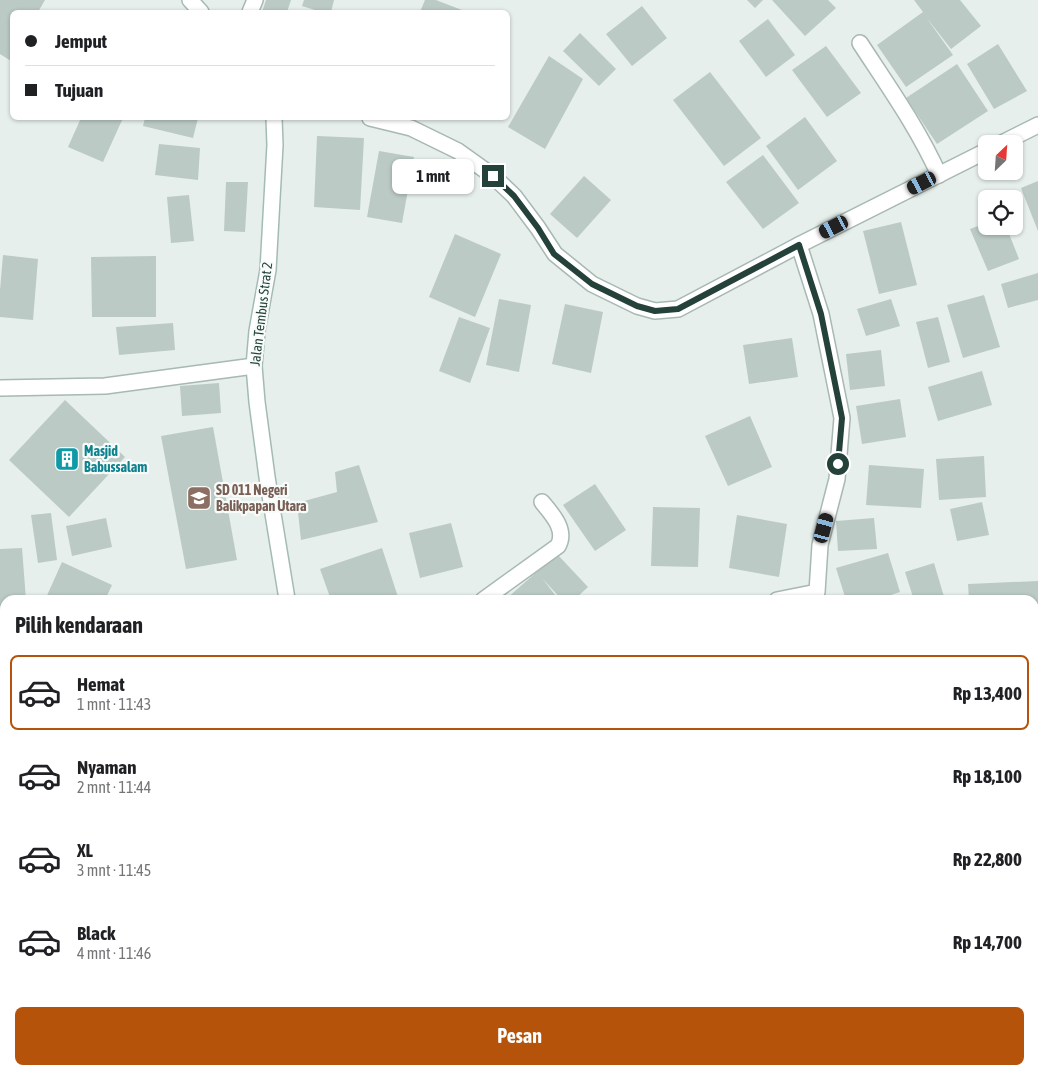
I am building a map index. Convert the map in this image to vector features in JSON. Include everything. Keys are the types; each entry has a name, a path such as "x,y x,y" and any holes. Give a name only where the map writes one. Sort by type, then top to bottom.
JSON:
{"street":[{"path":"190,0 199,10"},
{"path":"860,44 910,121 939,174"},
{"name":"Jalan Tembus Strat 2","path":"274,120 275,145 268,270 257,332 254,366 267,477 286,595"},
{"path":"378,120 410,128 458,151 493,176 514,196 538,228 554,254 592,284 637,306 655,311 678,309 799,245 978,155"},
{"path":"1017,135 1038,124"},
{"path":"799,245 821,314 842,418 837,479 820,545 818,595"},
{"path":"0,388 105,386 254,366"},
{"path":"490,595 558,546 562,536 560,530 551,512 542,502"}],"building":[{"path":"0,0 45,0 39,10 10,10 10,60 0,54"},
{"path":"266,0 291,0 288,10 263,10"},
{"path":"304,0 334,0 332,10 315,10 302,6"},
{"path":"425,0 436,0 462,10 421,10"},
{"path":"747,0 763,0 755,8"},
{"path":"772,0 828,0 836,8 805,36"},
{"path":"914,0 960,0 981,26 951,49 926,17 953,55 906,87 877,45 923,12"},
{"path":"642,6 667,38 632,66 606,34"},
{"path":"768,19 795,55 766,77 739,41"},
{"path":"580,33 616,69 599,86 563,51"},
{"path":"998,44 1027,91 994,109 967,64"},
{"path":"826,46 861,93 827,117 792,70"},
{"path":"549,56 583,79 545,149 508,127"},
{"path":"957,64 988,111 937,144 906,98"},
{"path":"710,72 761,138 724,166 673,100"},
{"path":"805,117 837,161 798,190 766,146"},
{"path":"80,120 122,120 103,162 68,147"},
{"path":"144,120 198,120 193,138 143,126"},
{"path":"317,136 364,138 360,210 314,207"},
{"path":"159,144 200,148 198,180 155,175"},
{"path":"379,151 414,157 402,223 367,217"},
{"path":"763,155 799,203 763,229 726,182"},
{"path":"584,176 611,200 577,238 550,214"},
{"path":"1038,181 1038,231 1023,190 1021,188"},
{"path":"226,182 248,182 245,232 224,231"},
{"path":"189,195 194,241 171,243 167,197"},
{"path":"901,222 917,285 879,294 863,231"},
{"path":"978,226 978,235 1010,235 1019,259 988,271 970,229"},
{"path":"455,234 501,254 475,317 429,297"},
{"path":"3,255 38,259 33,320 0,317"},
{"path":"156,256 156,317 92,317 91,257"},
{"path":"1038,273 1038,300 1008,308 1001,284"},
{"path":"984,295 1000,347 963,358 947,305"},
{"path":"499,299 531,305 519,372 486,365"},
{"path":"891,299 900,326 866,336 857,309"},
{"path":"565,304 603,312 591,373 552,364"},
{"path":"459,317 490,328 470,383 439,371"},
{"path":"938,317 950,362 928,368 916,322"},
{"path":"173,323 175,350 119,355 116,327"},
{"path":"792,338 798,377 749,384 743,345"},
{"path":"881,350 885,386 850,390 846,354"},
{"path":"982,371 992,405 938,421 928,387"},
{"path":"219,383 221,413 182,416 180,386"},
{"path":"900,399 906,437 862,444 856,406"},
{"name":"Masjid Babussalam","path":"65,400 125,457 69,517 9,460"},
{"path":"750,416 772,467 728,486 705,436"},
{"name":"SD 011 Negeri Balikpapan Utara","path":"213,427 237,560 186,569 161,436"},
{"path":"984,456 986,497 939,500 936,459"},
{"path":"359,465 378,522 301,540 297,503 337,492 335,472"},
{"path":"869,465 924,469 921,508 866,505"},
{"path":"595,484 626,530 595,551 563,505"},
{"path":"982,502 989,535 957,541 950,509"},
{"path":"653,507 700,508 698,567 651,566"},
{"path":"51,513 57,560 38,563 31,515"},
{"path":"737,515 787,524 779,577 729,568"},
{"path":"106,518 112,547 72,556 66,526"},
{"path":"874,518 877,549 838,551 836,521"},
{"path":"451,523 463,567 420,578 409,533"},
{"path":"22,548 26,595 0,595 0,549"},
{"path":"382,548 397,595 329,595 320,569"},
{"path":"888,553 900,592 891,595 844,595 836,568"},
{"path":"557,554 588,587 579,595 557,595 542,578 555,595 511,595"},
{"path":"62,562 112,585 107,595 47,595"},
{"path":"934,563 944,595 912,595 905,572"},
{"path":"1038,581 1038,595 969,595 968,584"}],"place":[{"name":"Masjid Babussalam","path":"67,459"},
{"name":"SD 011 Negeri Balikpapan Utara","path":"199,498"}],"route":[{"path":"493,176 514,196 538,228 554,254 592,284 637,306 655,311 678,309 799,245 821,314 842,418 838,464"}]}
